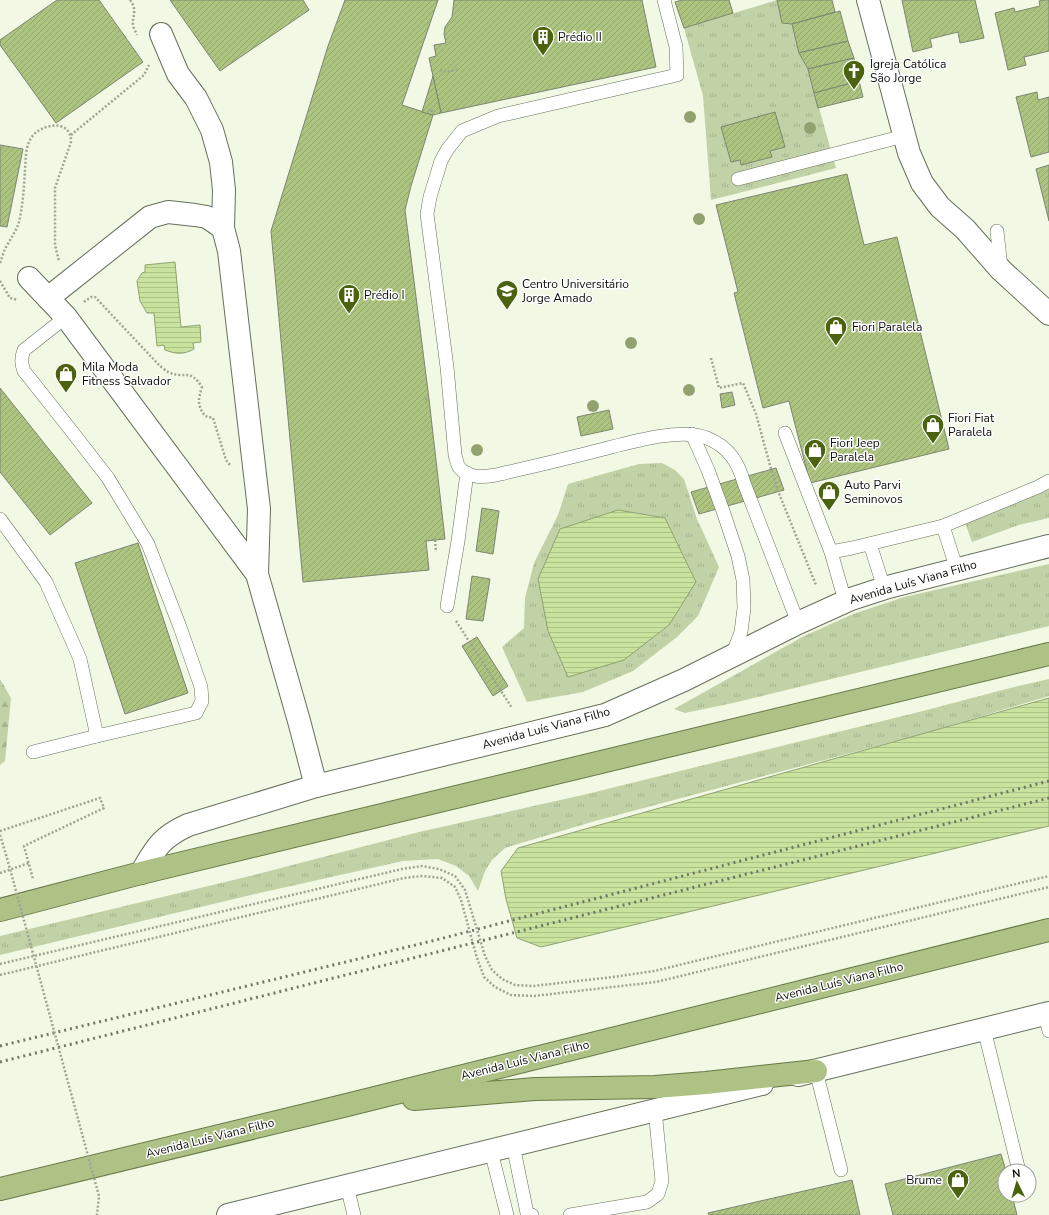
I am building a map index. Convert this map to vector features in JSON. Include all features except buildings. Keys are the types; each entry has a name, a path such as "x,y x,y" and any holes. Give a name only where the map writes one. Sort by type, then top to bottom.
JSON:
{"highway":[{"path":"0,910 140,873 1049,654"},
{"name":"Avenida Luís Viana Filho","path":"0,1189 347,1105 1049,930"},
{"path":"347,1105 535,1089 655,1087 816,1071"}],"main road":[{"path":"868,0 909,153 922,183 940,207 965,229 1001,270 1049,314"},
{"path":"161,34 178,74 196,98 212,130 222,162 224,228 229,251 259,509 257,574 316,786"},
{"path":"48,298 150,217 168,212 195,215 207,217 224,228"},
{"path":"29,278 66,317 257,574"},
{"name":"Avenida Luís Viana Filho","path":"140,873 156,847 172,833 188,825 316,786 604,715 684,680 845,601 884,588 1049,546"},
{"path":"228,1215 984,1029 1048,1020"}],"lane":[{"path":"664,0 676,47 677,75 498,116 462,131 447,150 441,161 430,197 427,214 446,367 455,455 459,467 466,473 480,477 496,475 653,438 692,434 707,438 721,445 732,455 739,467 798,623"},
{"path":"738,179 904,136"},
{"path":"997,231 1001,270"},
{"path":"33,752 196,712 202,701 201,687 148,544 108,478 24,371 21,358 24,350 66,317"},
{"path":"786,433 831,552 845,601"},
{"path":"692,434 708,470 723,511 738,556 743,580 744,608 741,632 732,656"},
{"path":"447,606 458,541 466,473"},
{"path":"831,552 943,526 1038,487 1049,481"},
{"path":"0,519 46,582 80,659 97,736"},
{"path":"943,526 956,570"},
{"path":"870,544 884,588"},
{"path":"984,1029 1017,1163"},
{"path":"816,1071 841,1170"},
{"path":"570,1215 647,1202 658,1194 662,1181 655,1110"},
{"path":"513,1145 527,1213 532,1215"},
{"path":"492,1151 507,1215"},
{"path":"347,1186 354,1215"}],"path":[{"path":"130,0 134,5 135,14 133,27 139,39"},
{"path":"71,135 144,76 149,66 147,59"},
{"path":"440,70 447,72 459,69"},
{"path":"711,358 719,388 743,383 756,414 778,491 816,585"},
{"path":"469,642 512,708"},
{"path":"0,831 100,798 104,808 24,846 29,863 0,873"},
{"path":"0,835 99,1196 97,1215"},
{"path":"0,964 402,869 422,866 439,869 454,876 465,890 485,956 492,970 502,979 515,985 533,986 654,971 1049,876"},
{"path":"0,975 404,878 422,876 442,878 455,888 461,900 477,958 484,977 496,987 511,996 534,996 656,982 1049,887"}],"green space":[{"path":"777,0 782,23 792,24 799,53 808,69 836,168 711,200 703,96 684,28"},
{"path":"662,463 675,470 684,479 697,519 719,567 698,616 677,637 633,671 583,692 527,702 502,647 524,628 525,598 534,563 558,515 568,484 639,464"},
{"path":"1049,489 1049,518 1019,525 972,542 965,523"},
{"path":"1049,564 1049,626 733,703 685,713 674,709 804,636 853,614 904,597"},
{"path":"0,679 11,698 5,761 0,765"},
{"path":"1049,679 1049,696 926,733 595,821 505,848 492,860 485,871 478,891 469,876 456,866 438,859 403,861 255,894 0,955 0,936 250,876 419,832 587,794"}],"shaded area":[{"path":"175,262 181,327 200,325 201,342 193,343 194,349 180,353 165,350 164,345 157,346 154,313 147,313 140,301 137,281 142,273 145,272 145,265"},
{"path":"618,510 665,518 696,582 669,625 624,660 568,677 548,631 538,579 560,529"},
{"path":"1049,698 1049,826 541,947 517,938 506,899 501,871 518,848"}],"railway":[{"path":"0,1046 432,941 1049,781"},
{"path":"0,1062 1049,798"}],"place":[{"name":"Prédio II","path":"543,56"},
{"name":"Igreja Católica São Jorge","path":"854,90"},
{"name":"Centro Universitário Jorge Amado","path":"507,310"},
{"name":"Prédio I","path":"349,314"},
{"name":"Fiori Paralela","path":"836,346"},
{"name":"Mila Moda Fitness Salvador","path":"66,394"},
{"name":"Fiori Fiat Paralela","path":"933,444"},
{"name":"Fiori Jeep Paralela","path":"815,470"},
{"name":"Auto Parvi Seminovos","path":"829,512"},
{"name":"Brume","path":"958,1200"}]}
